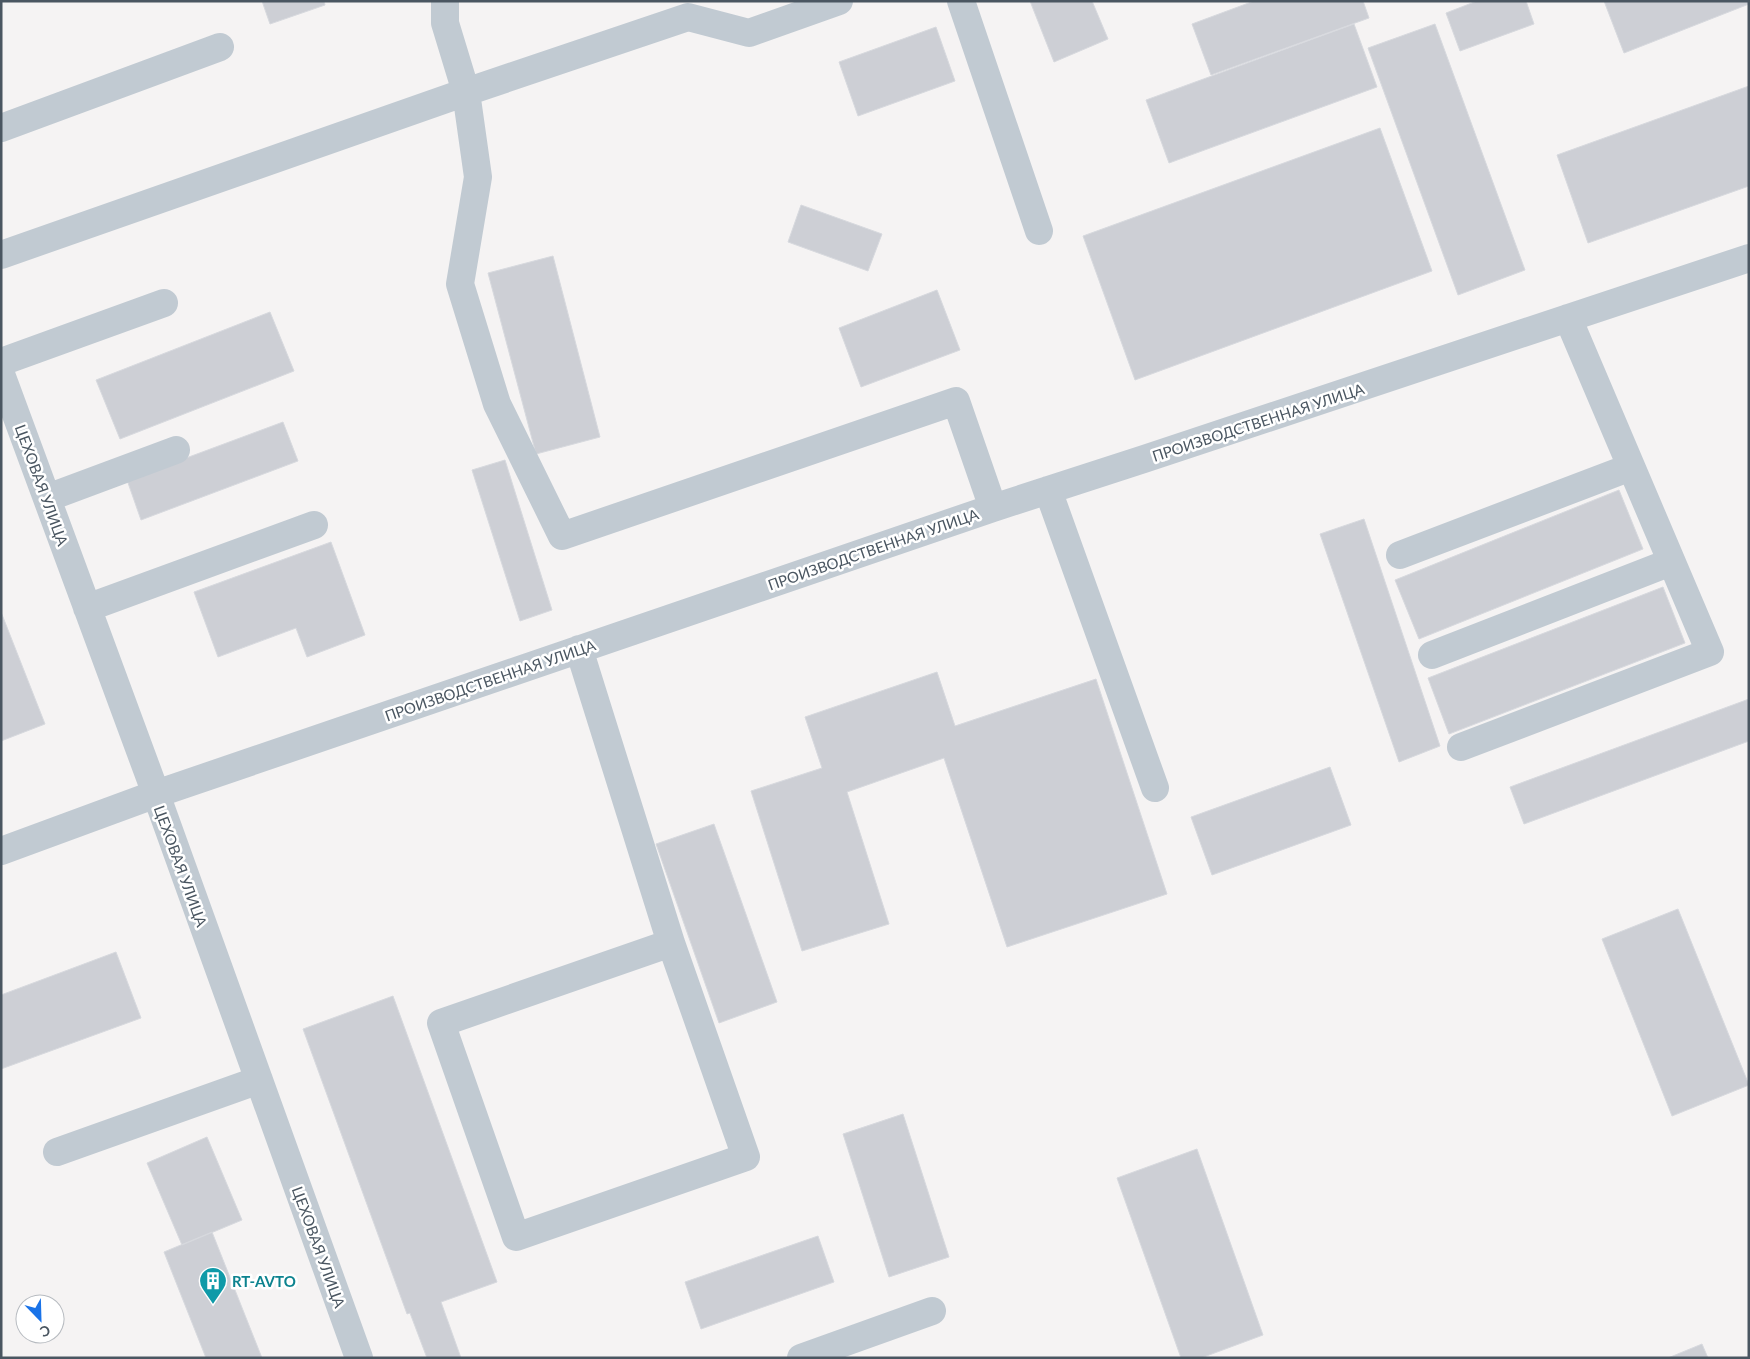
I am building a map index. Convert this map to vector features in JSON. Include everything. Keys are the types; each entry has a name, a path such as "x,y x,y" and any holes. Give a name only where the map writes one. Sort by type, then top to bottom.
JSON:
{"street":[{"path":"446,1 445,23 466,92 478,176 460,284 497,404 562,536 956,401 993,508"},
{"path":"1,255 466,92 688,18 749,33 839,1"},
{"path":"961,1 1039,231"},
{"path":"1,128 220,47"},
{"name":"ПРОИЗВОДСТВЕННАЯ УЛИЦА","path":"1,851 156,794 993,508 1144,460 1749,258"},
{"path":"1,362 164,302"},
{"path":"1461,747 1710,652 1568,318"},
{"name":"ЦЕХОВАЯ УЛИЦА","path":"1,374 156,794 359,1358"},
{"path":"47,498 176,450"},
{"path":"1400,555 1631,467"},
{"path":"1048,490 1155,788"},
{"path":"87,608 314,525"},
{"path":"1432,654 1671,562"},
{"path":"579,650 671,943 746,1157 516,1237 441,1023 671,943"},
{"path":"57,1152 259,1080"},
{"path":"801,1358 932,1311"}],"building":[{"path":"262,1 324,1 325,5 270,24"},
{"path":"1030,1 1092,1 1108,39 1054,62"},
{"path":"1254,1 1363,1 1369,18 1211,75 1192,24"},
{"path":"1477,1 1526,1 1534,24 1460,51 1446,13"},
{"path":"1604,1 1749,1 1749,4 1624,53"},
{"path":"1354,24 1377,87 1169,163 1146,100"},
{"path":"1435,24 1525,270 1458,295 1368,48"},
{"path":"936,27 955,81 858,116 839,62"},
{"path":"1749,86 1749,186 1588,243 1557,155"},
{"path":"1380,128 1432,271 1135,380 1083,236"},
{"path":"801,205 882,234 868,271 788,242"},
{"path":"553,256 600,437 536,454 488,273"},
{"path":"937,290 960,350 861,387 839,328"},
{"path":"270,312 294,371 120,439 96,380"},
{"path":"283,422 298,461 141,520 127,480"},
{"path":"505,460 552,610 520,621 472,470"},
{"path":"1619,490 1643,549 1419,639 1395,580"},
{"path":"1364,519 1440,746 1399,762 1320,534"},
{"path":"331,542 365,635 307,657 296,628 218,657 194,592"},
{"path":"1663,587 1685,643 1449,734 1428,678"},
{"path":"1,612 45,724 1,741"},
{"path":"937,672 955,726 1096,679 1167,894 1007,947 944,758 847,792 889,924 802,951 751,791 822,768 805,717"},
{"path":"1749,699 1749,741 1524,824 1510,787"},
{"path":"1330,767 1351,825 1212,875 1191,817"},
{"path":"714,824 777,1002 719,1023 656,844"},
{"path":"1678,909 1749,1085 1672,1116 1602,939"},
{"path":"116,952 141,1018 1,1069 1,995"},
{"path":"393,996 497,1282 441,1302 461,1358 427,1358 410,1313 407,1314 303,1029"},
{"path":"903,1114 949,1257 889,1277 843,1134"},
{"path":"207,1137 242,1220 182,1245 147,1163"},
{"path":"1197,1149 1263,1335 1201,1358 1181,1358 1117,1178"},
{"name":"RT-AVTO","path":"212,1232 262,1358 206,1358 164,1252"},
{"path":"818,1236 834,1282 701,1329 685,1282"},
{"path":"1702,1344 1708,1358 1668,1358"}],"place":[{"name":"RT-AVTO","path":"213,1305"}]}
